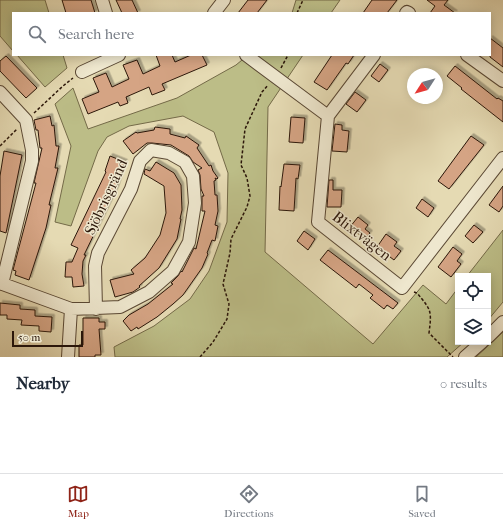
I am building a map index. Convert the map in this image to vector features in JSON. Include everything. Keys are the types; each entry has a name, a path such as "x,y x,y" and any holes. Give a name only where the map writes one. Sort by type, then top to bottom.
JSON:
{"street":[{"path":"102,0 106,12"},
{"path":"215,12 224,0"},
{"path":"82,72 117,56"},
{"path":"247,56 328,116 373,56"},
{"path":"468,56 503,81"},
{"path":"0,92 26,120 32,150 32,161 1,284"},
{"name":"Blixtvägen","path":"328,116 318,222 402,288 503,158"},
{"name":"Sjöbrisgränd","path":"1,284 71,309 96,309 120,307 148,292 173,271 190,242 195,204 193,176 185,162 170,153 151,150 140,161 131,188 98,253 94,266 96,309"},
{"path":"68,357 71,309"},
{"path":"491,334 503,322"},
{"path":"465,357 479,345"}],"path":[{"path":"297,12 302,0"},
{"path":"200,357 213,342 227,319 229,304 223,284 230,253 231,239 247,207 250,196 247,178 241,165 245,129 262,92 276,77 287,56"},
{"path":"63,86 82,72"},
{"path":"417,293 429,307 431,318 429,333 453,357"}],"green space":[{"path":"0,0 45,0 49,12 12,12 12,50 0,36"},
{"path":"296,0 340,0 332,12 292,12"},
{"path":"18,56 63,56 67,68 45,87"},
{"path":"247,56 302,56 268,107 265,252 373,344 423,285 446,304 455,292 455,345 461,345 447,357 115,357 114,347 154,326 190,299 209,271 227,222 228,173 214,132 183,116 129,126 107,137 98,151 71,226 55,222 71,146 55,104 73,88 88,129 177,98 236,65"},
{"path":"503,230 503,302 491,316 491,273 469,273"},
{"path":"503,332 503,357 476,357 489,345 491,345 491,343"}],"building":[{"path":"62,0 91,0 95,12 66,12"},
{"path":"116,0 132,0 138,12 122,12"},
{"path":"248,0 267,0 258,12 239,12"},
{"path":"372,0 397,0 388,12 364,12"},
{"path":"427,0 448,0 444,5 454,12 431,12 435,6"},
{"path":"491,39 503,48 503,67 490,57"},
{"path":"6,56 37,88 26,98 0,71 0,61"},
{"path":"156,56 172,56 175,62 189,56 202,56 207,65 162,84 165,90 152,95 149,87 126,97 128,103 120,106 118,102 88,114 82,99 99,92 93,78 106,73 112,87 129,79 123,65 137,60 143,74 160,66"},
{"path":"331,56 353,56 348,64 346,63 327,90 314,82"},
{"path":"380,64 388,70 379,82 371,76"},
{"path":"455,66 497,99 498,98 503,101 503,122 447,76"},
{"path":"355,92 366,100 357,112 346,104"},
{"path":"50,116 52,126 54,125 56,146 59,146 55,168 58,168 49,205 51,205 46,228 29,280 15,275 16,271 13,270 36,183 34,183 42,148 40,148 38,130 36,130 34,120"},
{"path":"291,117 305,118 303,143 289,142"},
{"path":"335,124 342,125 342,130 349,131 347,152 332,151"},
{"path":"155,127 170,129 170,134 185,138 186,136 199,145 197,148 209,166 211,165 218,178 215,178 216,180 214,181 218,211 215,225 218,226 215,241 212,240 202,268 183,295 157,317 138,329 137,327 131,331 123,321 129,315 148,304 173,284 171,283 181,271 182,272 194,248 196,249 205,211 202,211 202,196 204,196 201,189 198,170 202,168 193,162 189,156 171,145 152,143 147,143 133,154 123,141 136,132 154,130"},
{"path":"471,136 484,145 449,189 438,181"},
{"path":"4,151 22,155 6,233 0,231 0,176"},
{"path":"110,156 125,162 116,189 84,255 86,255 83,261 82,274 84,286 73,287 72,277 65,277 66,262 72,262 78,248 71,245 106,172 105,171"},
{"path":"156,162 174,173 181,185 182,210 177,239 159,268 139,286 140,287 133,292 115,297 110,280 134,274 131,270 145,258 160,235 166,213 164,186 144,174 145,169 150,171"},
{"path":"284,164 300,165 298,179 296,178 294,211 279,210 280,186 281,187"},
{"path":"329,180 333,180 333,190 342,190 341,207 327,207"},
{"path":"503,186 503,206 499,212 489,205"},
{"path":"422,199 434,208 428,217 416,208"},
{"path":"358,217 368,225 365,229 370,233 365,239 350,227"},
{"path":"474,225 483,232 473,243 465,236"},
{"path":"304,231 315,239 308,250 297,241"},
{"path":"386,234 397,242 394,246 401,251 394,260 377,247"},
{"path":"453,247 462,254 457,261 461,264 451,277 438,267"},
{"path":"328,250 398,303 393,309 387,305 384,309 370,298 373,295 359,284 356,288 320,260"},
{"path":"0,303 20,305 20,309 35,310 35,316 52,317 51,332 39,331 39,326 21,325 22,320 7,319 7,315 0,315"},
{"path":"83,318 99,318 99,322 105,322 105,329 99,329 101,355 95,355 95,357 79,357 79,345 83,345"}]}
